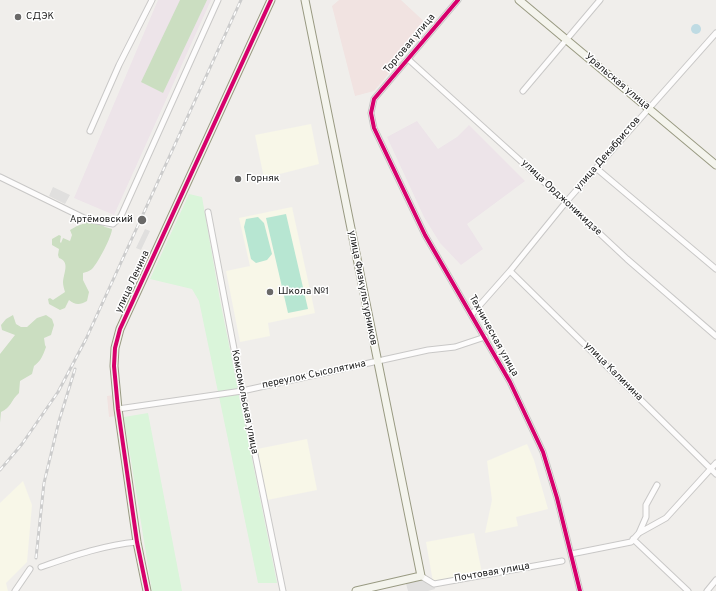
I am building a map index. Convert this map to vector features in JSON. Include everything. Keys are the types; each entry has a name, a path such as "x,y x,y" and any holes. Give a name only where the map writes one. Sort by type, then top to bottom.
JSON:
{"street":[{"path":"90,132 120,65 152,0"},
{"path":"0,177 86,219 113,224 121,216 218,0"},
{"name":"улица Ленина","path":"146,591 137,542 118,409 114,366 115,348 120,329 271,0"},
{"name":"улица Физкультурников","path":"305,0 421,576"},
{"name":"Торговая улица","path":"374,98 458,0"},
{"name":"Уральская улица","path":"519,0 716,165"},
{"path":"523,91 600,0"},
{"name":"улица Декабристов","path":"472,314 510,271 566,202 716,33"},
{"name":"улица Орджоникидзе","path":"408,59 627,259 716,336"},
{"name":"Техническая улица","path":"374,98 370,113 374,128 426,235 510,382 543,452 557,498 580,591"},
{"path":"596,168 716,269"},
{"name":"Комсомольская улица","path":"208,212 242,391 283,591"},
{"name":"улица Калинина","path":"510,271 716,474"},
{"name":"переулок Сысолятина","path":"118,409 242,391 428,350 455,347 485,337"},
{"path":"571,554 631,542 639,533 666,518 716,463"},
{"path":"639,533 646,517 646,505 657,485"},
{"path":"633,539 688,591"},
{"path":"41,567 87,551 137,542"},
{"name":"Почтовая улица","path":"421,576 434,584 562,561"},
{"path":"15,591 30,569"},
{"path":"355,591 421,576"},
{"path":"707,591 716,580"}],"shaded area":[{"path":"158,0 211,0 114,215 74,198"},
{"path":"339,0 401,0 429,26 374,91 355,96 332,6"},
{"path":"417,121 438,149 457,137 469,125 525,181 467,224 483,249 461,265 440,243 424,217 387,137"},
{"path":"311,124 319,164 264,178 255,135"},
{"path":"53,187 70,195 65,204 49,196"},
{"name":"Школа №1","path":"292,207 315,313 268,323 270,336 240,342 226,271 250,266 239,218"},
{"path":"145,229 150,231 141,250 136,248"},
{"path":"114,395 116,416 109,417 107,396"},
{"path":"307,439 317,490 267,500 257,449"},
{"path":"527,444 534,460 548,509 516,517 518,526 485,533 492,500 487,461"},
{"path":"23,481 32,505 27,562 6,583 8,591 0,591 0,503"},
{"path":"474,533 482,573 433,582 426,542"},
{"path":"421,576 434,584 435,589 428,591 408,591 405,580"}],"green space":[{"path":"180,0 207,0 163,93 141,82"},
{"path":"189,194 202,197 220,300 277,583 258,583 199,301 192,289 150,279"},
{"path":"286,214 308,309 288,313 266,218"},
{"path":"258,217 264,223 272,254 267,260 256,263 251,259 244,227 246,219"},
{"path":"88,222 100,224 112,229 110,237 95,266 83,273 83,280 89,292 87,301 78,304 69,300 65,308 60,310 49,304 48,299 50,298 53,300 65,292 63,282 65,265 59,258 59,249 52,245 52,239 59,235 61,236 61,243 63,238 70,241 72,235 70,230"},
{"path":"13,315 16,324 21,327 27,327 37,318 46,315 52,319 54,325 51,335 44,338 46,347 42,358 34,366 32,374 20,381 19,393 9,406 1,412 0,423 0,354 15,335 2,330 1,325 6,319"},
{"path":"148,413 182,591 152,591 124,417"}],"water":[{"path":"694,24 698,24 700,25 700,33 694,34 691,31 691,27"}],"railway":[{"path":"0,470 22,444 58,392 86,339 241,0"},
{"path":"36,558 44,483 59,421 75,369"}],"cycle path":[{"path":"147,591 137,542 118,409 114,366 115,348 120,329 271,0"},
{"path":"458,0 374,99 371,113 374,128 425,235 510,382 543,452 557,498 580,591"}],"place":[{"name":"СДЭК","path":"18,17"},
{"name":"Горняк","path":"238,179"},
{"name":"Артёмовский","path":"142,220"},
{"name":"Школа №1","path":"270,292"}]}
